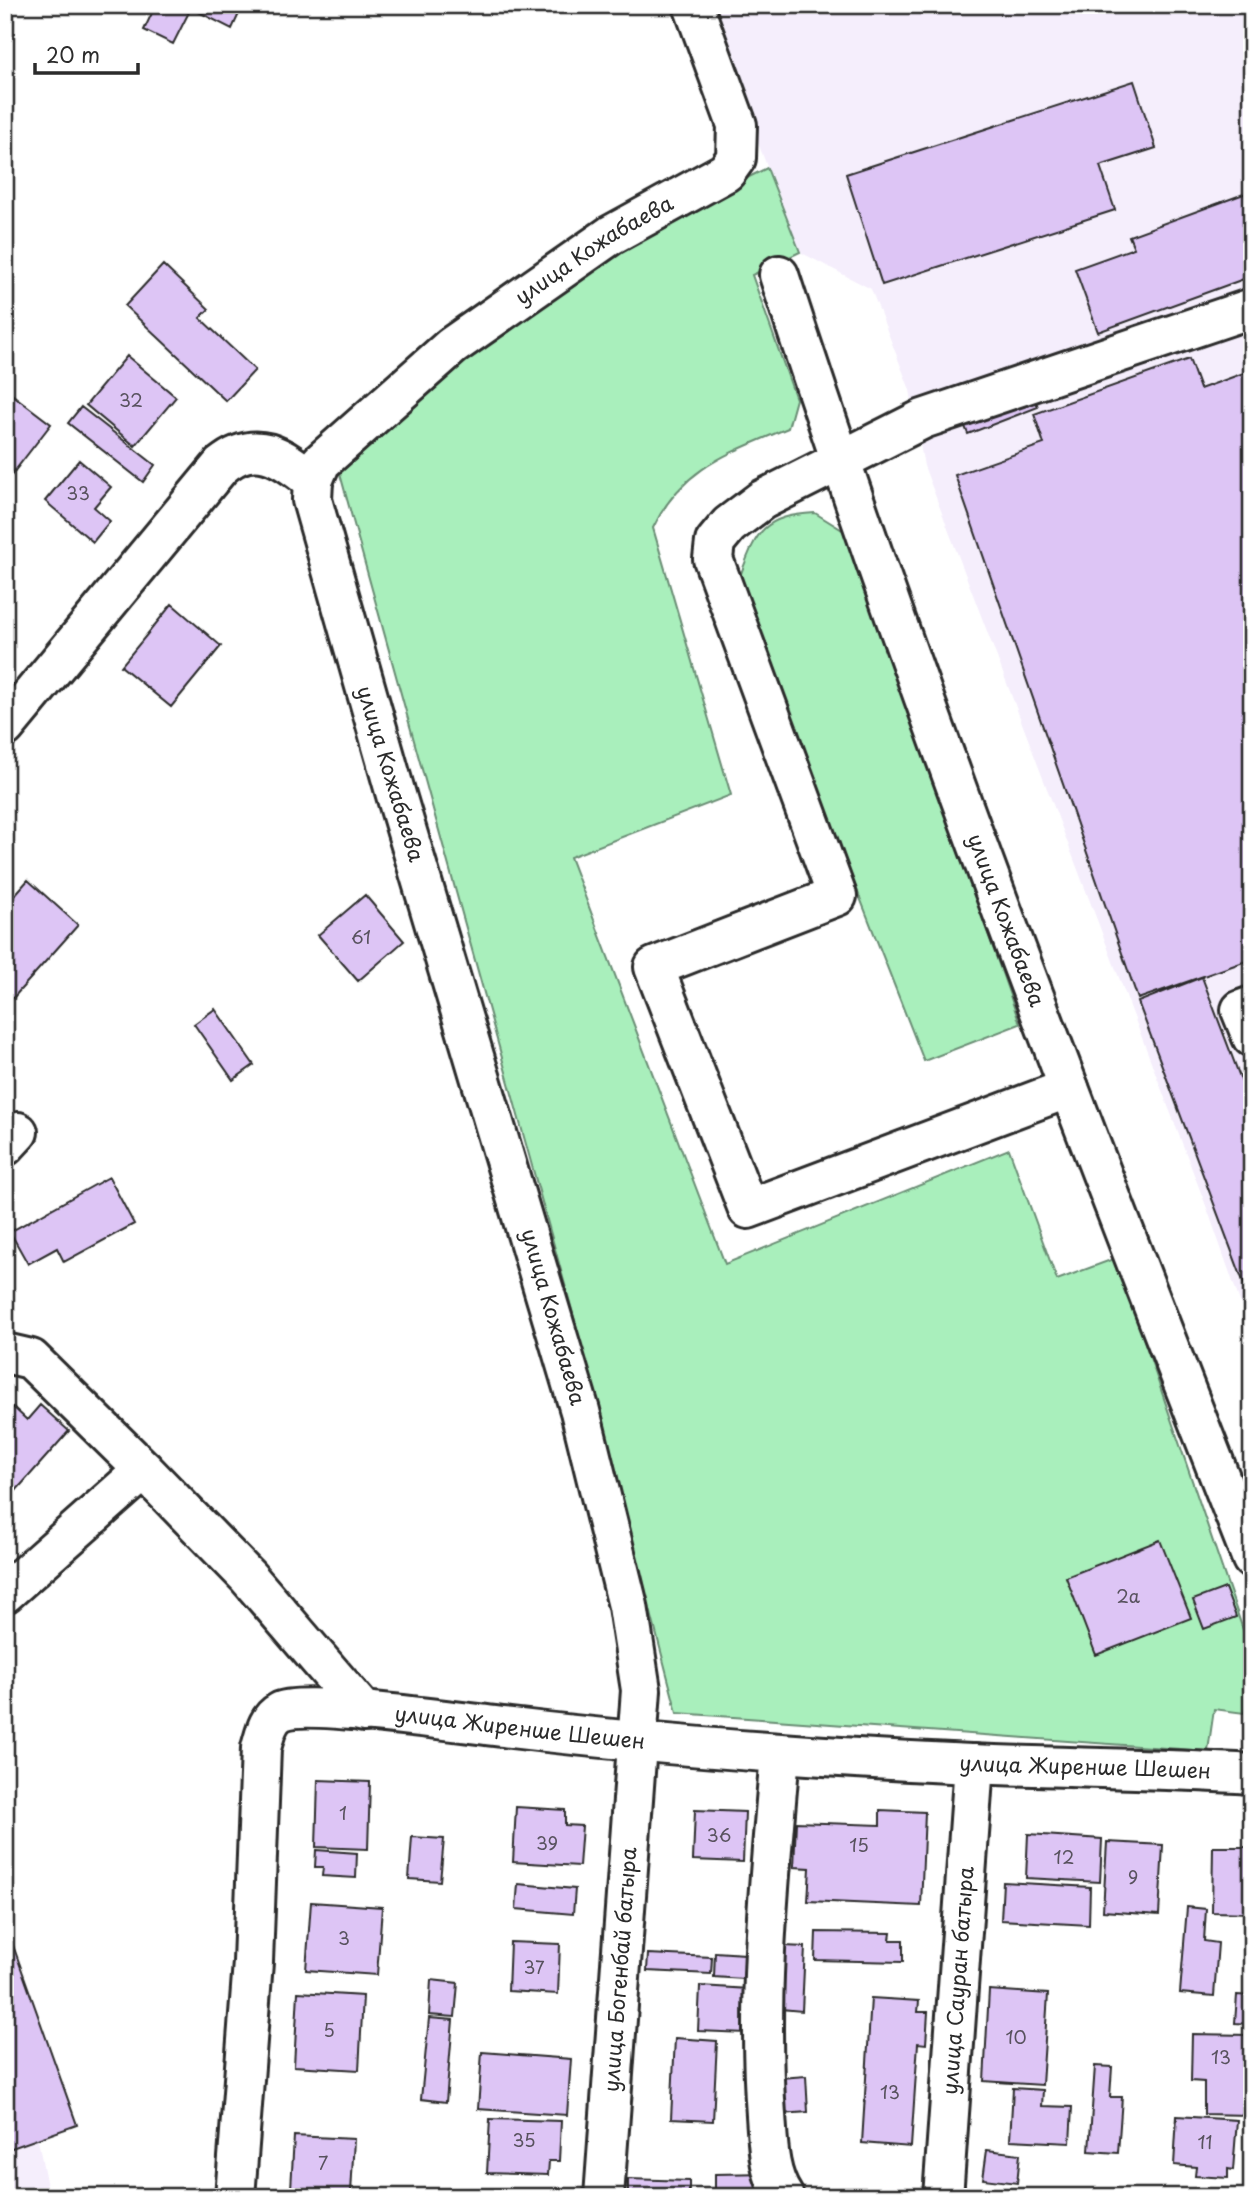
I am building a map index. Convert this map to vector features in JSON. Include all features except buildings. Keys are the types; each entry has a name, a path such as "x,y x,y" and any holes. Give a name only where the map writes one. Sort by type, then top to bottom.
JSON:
{"street":[{"name":"улица Кожабаева","path":"636,1743 641,1690 628,1606 580,1410 315,520 313,481 321,462 452,346 611,235 726,172 736,158 737,125 693,5"},
{"name":"улица Кожабаева","path":"779,275 840,463 1069,1088 1252,1559"},
{"path":"1069,1088 748,1209 654,967 837,896 713,559 715,542 729,525 762,500 923,419 1252,308"},
{"path":"5,727 221,466 233,456 252,449 286,460 313,481"},
{"path":"1252,1006 1241,1010 1252,1037"},
{"path":"5,1353 31,1359 144,1470 248,1577 364,1712"},
{"path":"5,1593 144,1470"},
{"name":"улица Жиренше Шешен","path":"235,2197 253,1962 261,1748 269,1721 279,1712 291,1708 364,1712 636,1743 780,1754 974,1764 1139,1766 1252,1774"},
{"name":"улица Богенбай батыра","path":"604,2197 636,1743"},
{"path":"780,1754 764,1942 763,2070 773,2177 784,2197"},
{"name":"улица Сауран батыра","path":"943,2197 974,1764"}],"shaded area":[{"path":"705,5 1252,5 1252,1336 1208,1211 924,466 910,390 871,289 800,252"},
{"path":"5,1945 34,2119 49,2197 5,2197"}],"green space":[{"path":"767,168 800,252 752,275 796,399 788,428 727,455 693,476 678,490 653,528 731,795 570,857 725,1264 1009,1149 1057,1280 1116,1258 1252,1656 1252,1691 1244,1713 1214,1709 1208,1751 677,1713 575,1321 337,463 595,254"},
{"path":"815,513 847,533 1020,1024 924,1061 737,584 749,553 762,531 781,518"}]}
